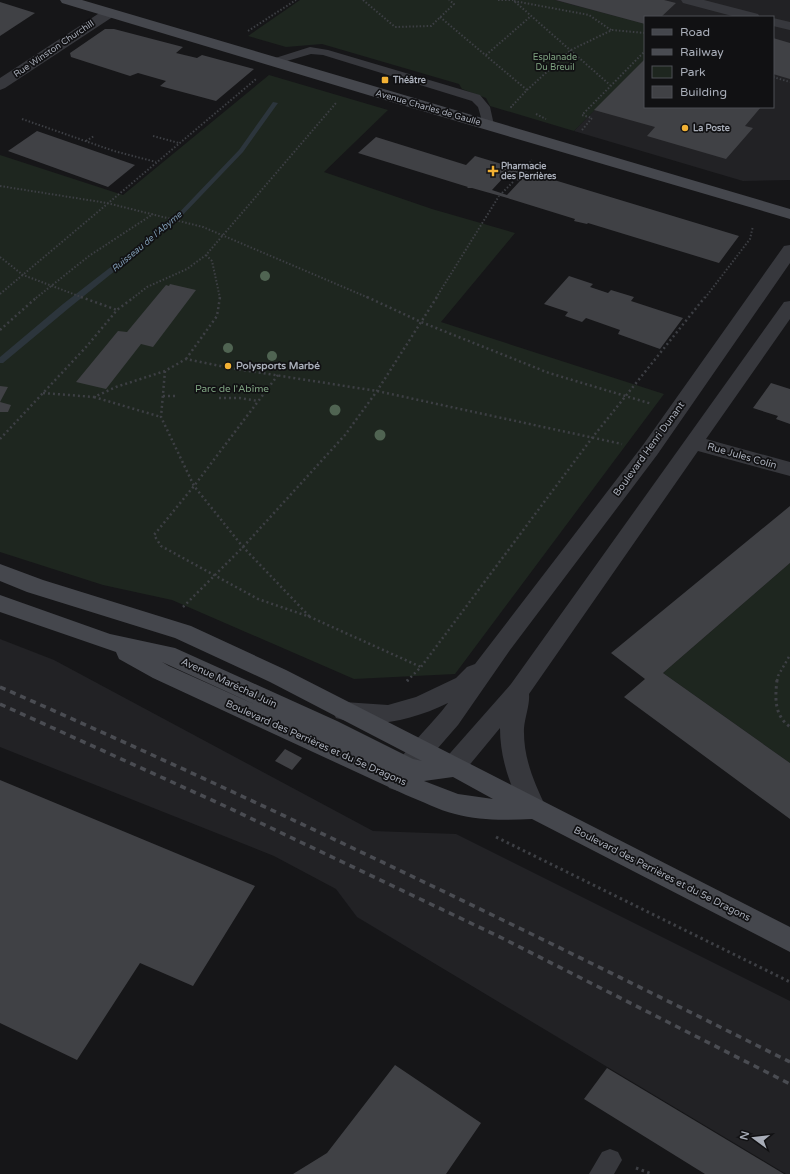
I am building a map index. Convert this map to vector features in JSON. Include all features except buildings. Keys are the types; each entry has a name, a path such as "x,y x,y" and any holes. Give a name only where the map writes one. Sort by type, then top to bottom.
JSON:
{"main road":[{"name":"Avenue Charles de Gaulle","path":"67,0 790,214"},
{"path":"0,572 35,586 183,632 278,676 344,711 410,766 424,771 449,764"},
{"name":"Boulevard des Perrières et du 5e Dragons","path":"0,602 108,642 161,672 410,766 456,804 500,810 534,809"},
{"name":"Boulevard des Perrières et du 5e Dragons","path":"449,764 790,940"}],"street":[{"path":"688,0 749,16"},
{"name":"Rue Winston Churchill","path":"0,85 109,13"},
{"path":"774,22 790,26"},
{"name":"Boulevard Henri Dunant","path":"410,766 450,718 502,644 650,450 790,250"},
{"path":"449,764 519,690 695,443 790,306"},
{"name":"Rue Jules Colin","path":"695,443 790,469"},
{"name":"Boulevard Henri Dunant","path":"344,711 388,714 422,705 464,684 502,644"},
{"path":"519,690 512,716 511,738 518,775 534,809"}],"lane":[{"path":"273,62 310,50 324,52 476,98 483,104 486,110 488,125"}],"path":[{"path":"225,48 296,0"},
{"path":"363,0 395,27 431,26 454,4 449,0"},
{"path":"498,0 513,0 589,14 612,30 644,33"},
{"path":"513,0 610,85"},
{"path":"486,55 531,16"},
{"path":"440,17 527,90"},
{"path":"518,109 511,107 527,90 571,50 612,30"},
{"path":"566,148 592,118 582,115 644,52"},
{"path":"0,294 265,72 273,62"},
{"path":"774,77 790,82"},
{"path":"0,438 43,393 117,310 147,287 187,269 206,255 351,85"},
{"path":"523,171 546,142 558,130 543,116 530,113"},
{"path":"22,119 114,151 156,162"},
{"path":"86,141 94,136"},
{"path":"153,136 179,143"},
{"path":"502,193 515,180"},
{"path":"0,186 107,203 203,227 335,282 421,322 549,373 676,413"},
{"path":"179,610 243,547 345,435 421,322 479,230 495,201 500,196"},
{"path":"388,714 387,702 421,667 592,438 676,335 750,239 754,223 766,207"},
{"path":"0,330 50,286 88,256 153,214"},
{"path":"94,397 116,387 165,371 186,359 217,316 221,300 212,261 206,255"},
{"path":"0,257 23,275 117,310"},
{"path":"186,359 376,391 650,450"},
{"path":"165,371 161,417 194,486 243,547 310,617"},
{"path":"278,375 194,486 154,535 161,546 216,574 258,599 310,617 421,667"},
{"path":"43,393 64,396 94,397 161,417"},
{"path":"163,396 175,396"},
{"path":"219,398 240,398 258,401"},
{"path":"790,655 778,676 775,698 782,721 790,727"},
{"path":"489,834 790,982"}],"shaded area":[{"path":"546,0 790,0 790,180 743,181 574,131 644,58 644,108 774,108 774,16 644,16 644,27"},
{"path":"0,639 54,660 373,831 456,834 790,1001 790,1174 786,1174 357,917 336,889 274,856 0,747"}],"green space":[{"name":"Esplanade Du Breuil","path":"300,0 554,0 644,24 644,60 574,131 490,106 486,98 462,89 459,84 322,44 286,47 248,36"},
{"name":"Parc de l'Abîme","path":"269,75 388,110 324,172 432,209 515,233 441,322 664,394 455,674 354,679 172,600 103,585 0,552 0,155 123,195"},
{"path":"790,563 790,763 663,673"}],"waterway":[{"name":"Ruisseau de l'Abyme","path":"0,361 66,306 176,219 241,151 275,103"}],"railway":[{"path":"0,687 100,731 397,869 790,1062"},
{"path":"0,704 227,807 502,938 790,1084"}],"place":[{"name":"Théâtre","path":"385,80"},
{"name":"La Poste","path":"685,128"},
{"name":"Pharmacie des Perrières","path":"493,171"},
{"name":"Polysports Marbé","path":"228,366"}]}
